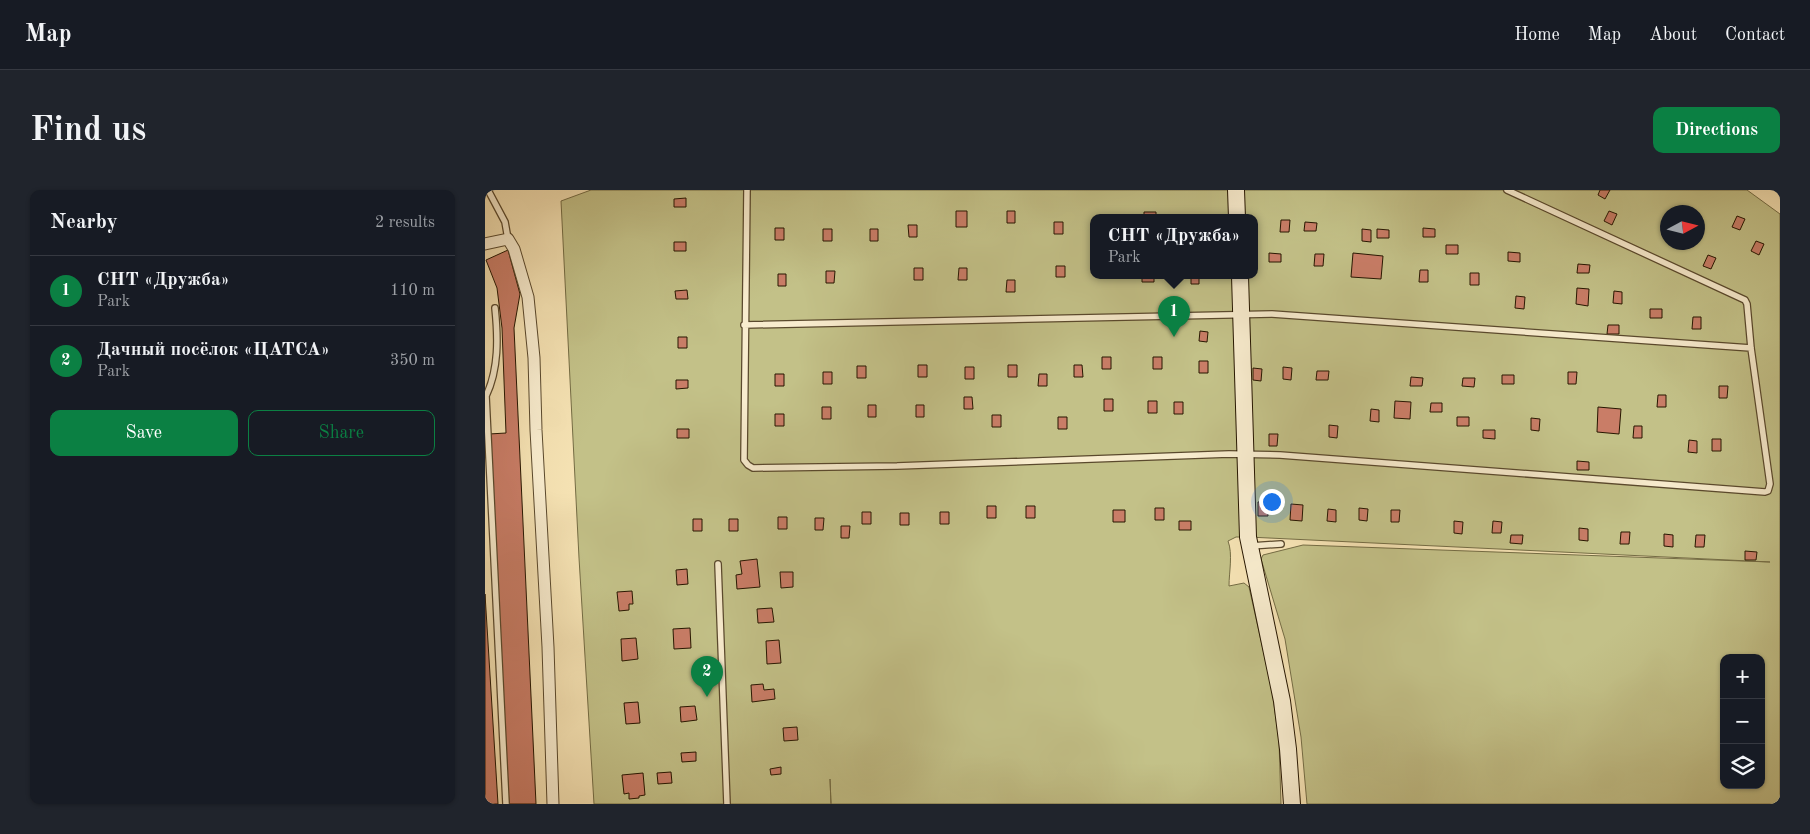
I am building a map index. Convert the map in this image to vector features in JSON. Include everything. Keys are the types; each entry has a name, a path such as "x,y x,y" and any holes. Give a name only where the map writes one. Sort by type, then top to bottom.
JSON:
{"street":[{"path":"1236,190 1237,214"},
{"path":"485,244 508,239 514,249 528,297 534,358 535,430 548,647 553,804"},
{"path":"1240,279 1249,546 1281,694 1292,804"}],"lane":[{"path":"488,190 505,222 508,239"},
{"path":"747,190 744,460 753,468 897,466 1280,455 1768,491 1770,484 1751,348 1747,304 1743,298 1507,190"},
{"path":"495,308 497,331 495,366 491,386 486,396 506,804"},
{"path":"744,325 1272,314 1751,348"},
{"path":"1249,546 1281,544"},
{"path":"718,564 727,804"}],"shaded area":[{"path":"591,190 1747,190 1780,214 1780,804 1307,804 1301,737 1285,639 1261,559 1263,555 1303,545 1770,562 1236,537 1228,541 1231,557 1229,586 1244,583 1249,587 1272,690 1279,741 1281,804 594,804 579,558 561,201"}],"building":[{"path":"1600,190 1610,190 1605,199 1598,195"},
{"path":"686,198 686,207 674,207 674,199"},
{"path":"956,211 967,211 967,227 956,227"},
{"path":"1007,211 1015,211 1015,223 1007,223"},
{"path":"1609,211 1617,214 1612,225 1604,221"},
{"path":"1144,212 1156,212 1156,214 1144,214"},
{"path":"1737,216 1745,219 1740,230 1732,227"},
{"path":"1281,220 1290,220 1289,232 1280,232"},
{"path":"1054,222 1063,222 1063,234 1054,234"},
{"path":"1305,222 1317,223 1316,231 1304,231"},
{"path":"908,225 917,225 917,237 909,237"},
{"path":"775,228 784,228 784,240 775,240"},
{"path":"1423,228 1435,229 1435,237 1423,237"},
{"path":"823,229 832,229 832,241 823,241"},
{"path":"870,229 878,229 878,241 870,241"},
{"path":"1362,229 1371,230 1371,242 1362,241"},
{"path":"1377,229 1389,230 1389,238 1377,238"},
{"path":"1756,241 1764,244 1759,255 1751,251"},
{"path":"674,242 686,242 686,251 674,251"},
{"path":"1446,245 1458,245 1458,254 1446,254"},
{"path":"508,250 520,294 514,328 536,804 509,804 489,434 506,433 502,328 497,288 486,260"},
{"path":"1508,252 1520,253 1520,262 1508,261"},
{"path":"1269,253 1281,254 1281,262 1269,262"},
{"path":"1353,253 1383,256 1381,279 1351,277"},
{"path":"1315,254 1324,254 1323,266 1314,266"},
{"path":"1708,255 1716,258 1711,269 1703,266"},
{"path":"1578,264 1590,265 1589,273 1577,273"},
{"path":"1056,266 1065,266 1065,277 1056,277"},
{"path":"914,268 923,268 923,280 914,280"},
{"path":"959,268 967,268 967,280 958,280"},
{"path":"1420,270 1428,270 1428,282 1419,282"},
{"path":"826,271 835,271 834,283 826,283"},
{"path":"1470,273 1479,273 1479,285 1470,285"},
{"path":"778,274 786,274 786,286 778,286"},
{"path":"1142,279 1154,279 1154,282 1142,282"},
{"path":"1191,279 1199,279 1199,284 1191,284"},
{"path":"1007,280 1015,280 1015,292 1006,292"},
{"path":"1577,288 1589,289 1588,306 1576,304"},
{"path":"687,290 688,299 676,299 675,291"},
{"path":"1614,291 1622,292 1622,304 1613,303"},
{"path":"1516,296 1525,297 1524,309 1515,308"},
{"path":"1650,309 1662,309 1662,318 1650,318"},
{"path":"1693,317 1701,317 1701,329 1692,329"},
{"path":"1608,325 1619,325 1619,334 1607,334"},
{"path":"1200,331 1208,332 1207,342 1199,341"},
{"path":"678,337 687,337 687,348 678,348"},
{"path":"1102,357 1111,357 1111,369 1102,369"},
{"path":"1153,357 1162,357 1162,369 1153,369"},
{"path":"1199,361 1208,361 1208,373 1199,373"},
{"path":"918,365 927,365 927,377 918,377"},
{"path":"1008,365 1017,365 1017,377 1008,377"},
{"path":"1074,365 1082,365 1083,377 1074,377"},
{"path":"857,366 866,366 866,378 857,378"},
{"path":"965,367 974,367 974,379 965,379"},
{"path":"1283,367 1292,368 1291,380 1283,379"},
{"path":"1253,368 1262,369 1261,381 1253,380"},
{"path":"1317,371 1329,371 1328,380 1316,380"},
{"path":"823,372 832,372 832,384 823,384"},
{"path":"1568,372 1577,372 1576,384 1568,384"},
{"path":"775,374 784,374 784,386 775,386"},
{"path":"1039,374 1047,374 1047,386 1038,386"},
{"path":"1502,375 1514,375 1514,384 1502,384"},
{"path":"1411,377 1423,378 1422,386 1410,386"},
{"path":"1463,378 1475,378 1474,387 1462,386"},
{"path":"676,380 688,380 688,388 676,389"},
{"path":"1719,386 1728,386 1727,398 1719,398"},
{"path":"1658,395 1666,395 1666,407 1657,407"},
{"path":"964,397 972,397 973,409 964,409"},
{"path":"1104,399 1113,399 1113,411 1104,411"},
{"path":"1148,401 1157,401 1157,413 1148,413"},
{"path":"1395,401 1411,402 1410,419 1394,418"},
{"path":"1174,402 1183,402 1183,414 1174,414"},
{"path":"1431,403 1442,403 1442,412 1430,412"},
{"path":"868,405 876,405 876,417 868,417"},
{"path":"916,405 924,405 924,417 916,417"},
{"path":"822,407 831,407 831,419 822,419"},
{"path":"1598,407 1621,409 1619,434 1597,432"},
{"path":"1371,409 1379,410 1379,422 1370,421"},
{"path":"775,414 784,414 784,426 775,426"},
{"path":"992,415 1001,415 1001,427 992,427"},
{"path":"1058,417 1067,417 1067,429 1058,429"},
{"path":"1457,417 1469,417 1469,426 1457,426"},
{"path":"1531,418 1540,419 1539,431 1531,430"},
{"path":"1329,425 1338,426 1337,438 1329,437"},
{"path":"1634,426 1642,426 1642,438 1633,438"},
{"path":"677,429 689,429 689,438 677,438"},
{"path":"1483,430 1495,430 1495,439 1483,438"},
{"path":"1269,434 1278,434 1277,446 1269,446"},
{"path":"1712,439 1721,439 1721,451 1712,451"},
{"path":"1689,440 1697,441 1697,453 1688,452"},
{"path":"1577,461 1589,462 1589,470 1577,470"},
{"path":"1267,501 1268,516 1258,516 1258,502"},
{"path":"1291,504 1303,505 1302,521 1290,520"},
{"path":"987,506 996,506 996,518 987,518"},
{"path":"1026,506 1035,506 1035,518 1026,518"},
{"path":"1155,508 1164,508 1164,520 1155,520"},
{"path":"1359,508 1368,509 1367,521 1359,520"},
{"path":"1328,509 1336,510 1336,522 1327,521"},
{"path":"1113,510 1125,510 1125,522 1113,522"},
{"path":"1391,510 1400,510 1399,522 1391,522"},
{"path":"862,512 871,512 871,524 862,524"},
{"path":"940,512 949,512 949,524 940,524"},
{"path":"900,513 909,513 909,525 900,525"},
{"path":"778,517 787,517 787,529 778,529"},
{"path":"815,518 824,518 823,530 815,530"},
{"path":"693,519 702,519 702,531 693,531"},
{"path":"729,519 738,519 738,531 729,531"},
{"path":"1179,521 1191,521 1191,530 1179,530"},
{"path":"1454,521 1463,522 1462,534 1454,533"},
{"path":"1493,521 1502,522 1501,533 1492,533"},
{"path":"841,526 850,526 849,538 841,538"},
{"path":"1579,528 1588,529 1588,541 1579,540"},
{"path":"1621,532 1630,532 1629,544 1620,544"},
{"path":"1664,534 1673,535 1673,547 1664,546"},
{"path":"1511,535 1523,535 1522,544 1510,543"},
{"path":"1696,535 1705,535 1704,547 1695,547"},
{"path":"1745,551 1757,552 1756,560 1745,560"},
{"path":"757,559 760,587 737,589 736,575 742,574 740,561"},
{"path":"687,569 688,584 677,585 676,570"},
{"path":"780,572 793,572 793,587 781,588"},
{"path":"632,591 633,604 629,604 629,610 619,611 617,592"},
{"path":"485,594 498,804 485,804"},
{"path":"772,608 774,622 758,623 757,609"},
{"path":"690,628 691,648 674,649 673,629"},
{"path":"636,638 638,659 622,661 621,639"},
{"path":"779,640 781,663 767,664 766,641"},
{"path":"763,684 764,690 774,689 775,699 752,702 751,685"},
{"path":"638,702 640,723 626,724 624,703"},
{"path":"695,706 697,720 681,722 680,707"},
{"path":"797,727 798,740 784,741 783,728"},
{"path":"696,752 696,761 682,762 681,753"},
{"path":"781,767 781,774 771,775 770,769"},
{"path":"671,772 672,783 658,784 657,773"},
{"path":"643,773 645,795 629,799 629,793 624,794 622,775"}],"place":[{"name":"СНТ «Дружба»","path":"1174,337"},
{"name":"Дачный посёлок «ЦАТСА»","path":"707,697"}]}
